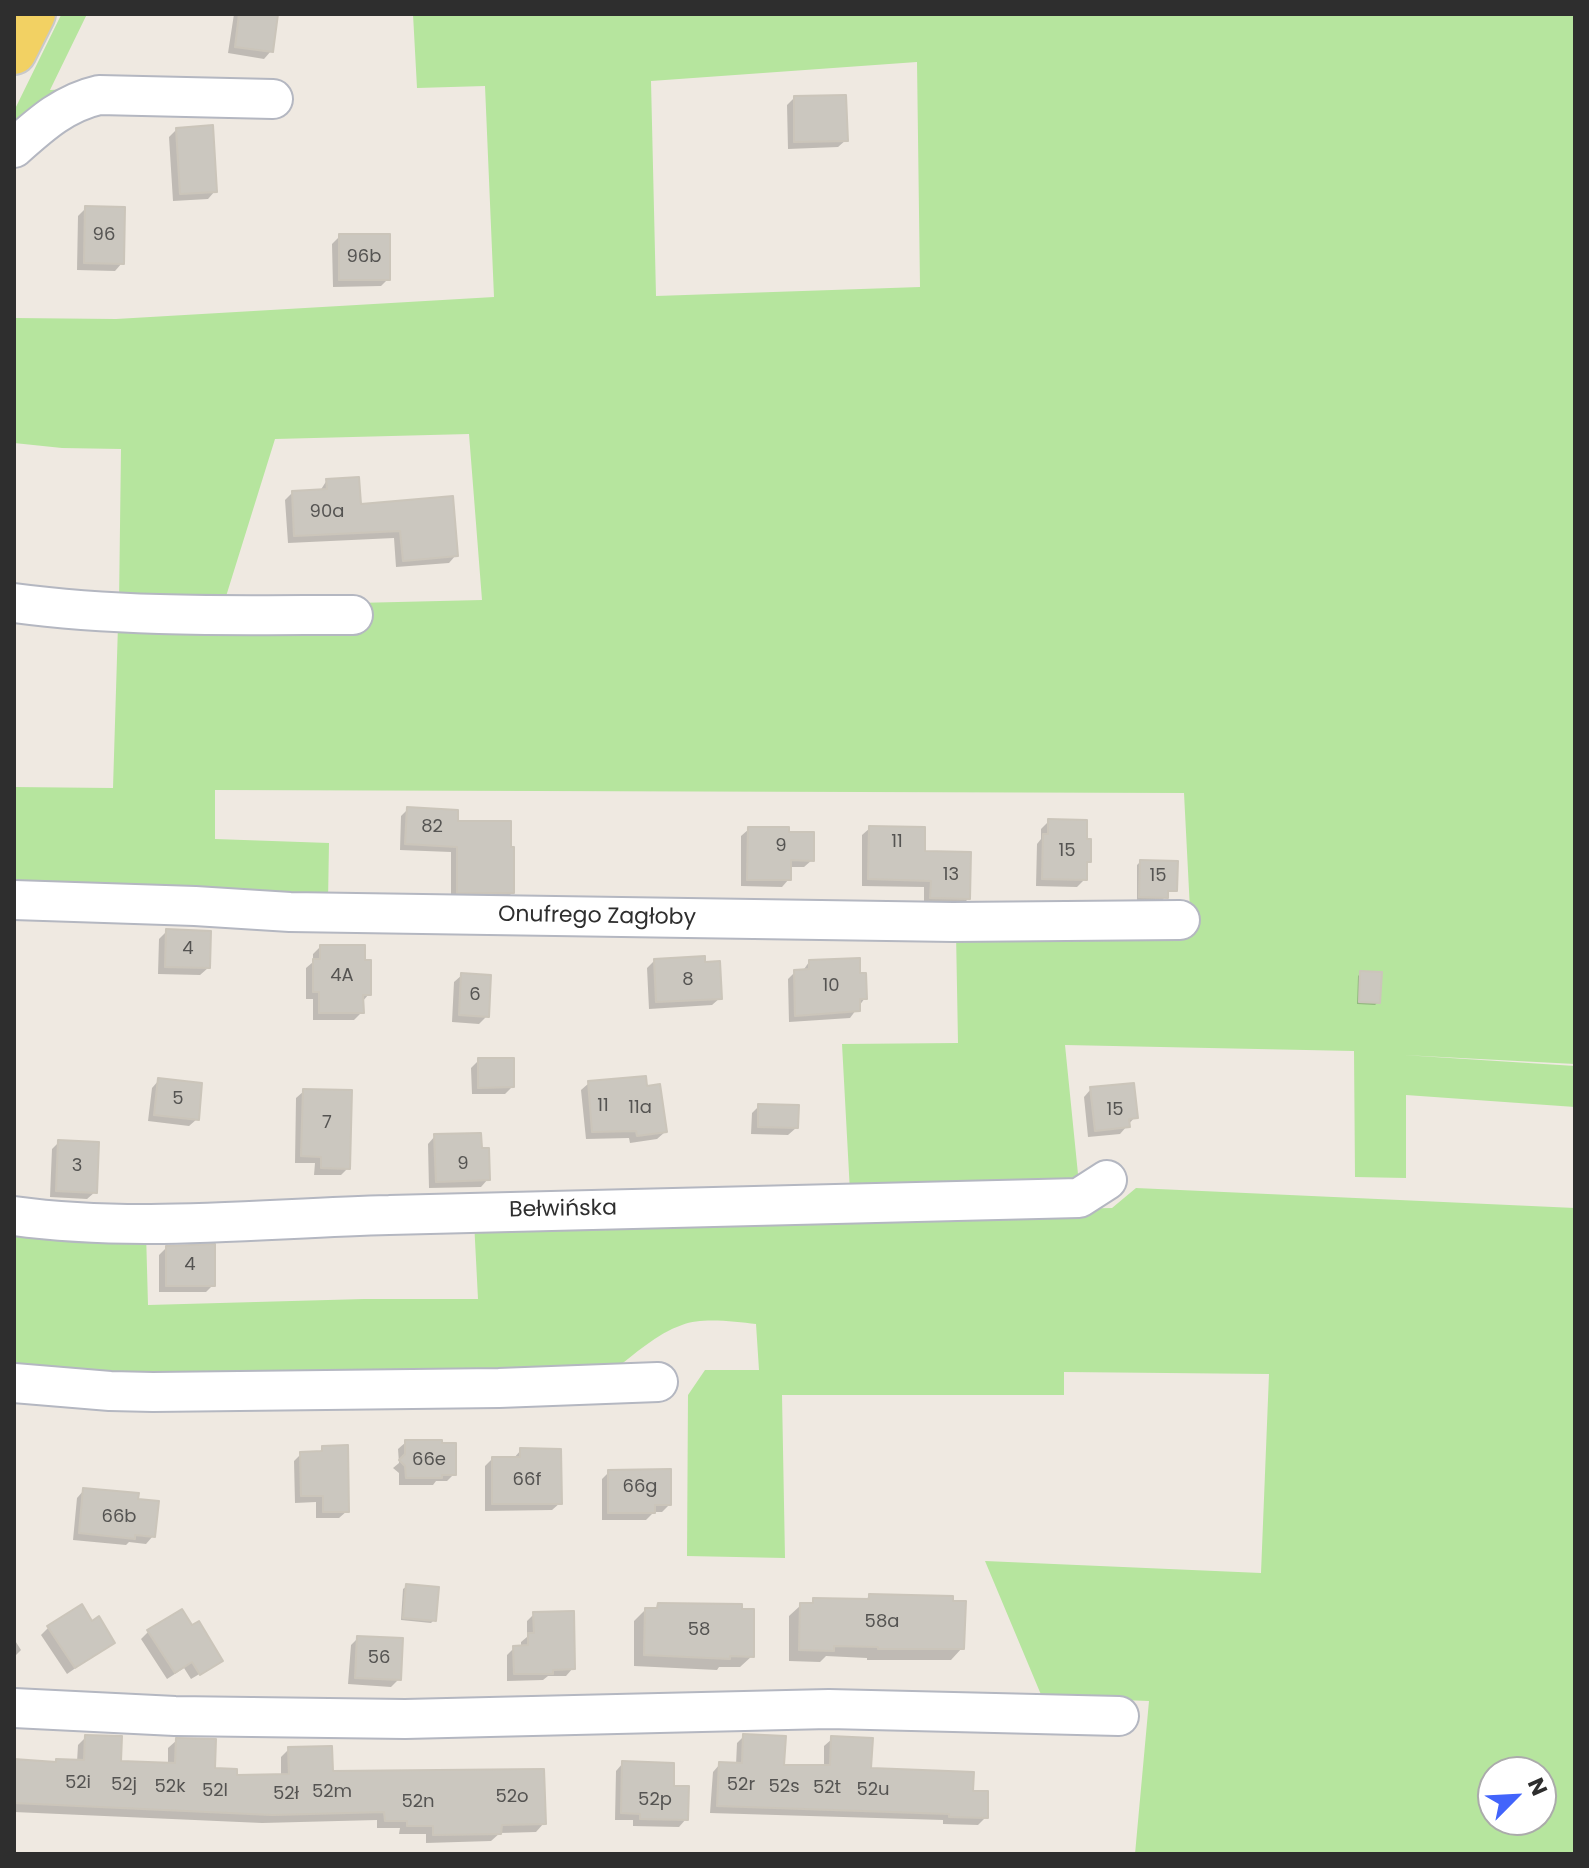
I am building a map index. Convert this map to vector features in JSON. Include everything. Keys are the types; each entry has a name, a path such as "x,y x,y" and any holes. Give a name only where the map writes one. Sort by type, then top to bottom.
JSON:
{"main road":[{"path":"14,52 33,14"}],"street":[{"path":"14,148 58,111 78,100 99,95 273,99"},
{"path":"14,603 56,608 196,614 353,615"},
{"name":"Onufrego Zagłoby","path":"14,900 306,913 953,922 1180,920"},
{"name":"Bełwińska","path":"14,1216 132,1223 221,1222 360,1215 1079,1198 1107,1180"},
{"path":"14,1383 110,1391 169,1392 499,1388 658,1382"},
{"path":"14,1708 175,1716 405,1719 829,1709 1119,1716"}],"green space":[{"path":"87,14 50,90 91,88 14,134 14,111 61,15"},
{"path":"413,14 1575,14 1575,1064 1403,1055 1575,1066 1575,1107 1406,1095 1406,1178 1355,1177 1354,1051 1065,1045 1079,1184 850,1192 842,1044 958,1043 956,932 1190,910 1184,793 215,790 215,839 329,843 328,902 14,889 14,787 113,788 118,625 356,603 482,600 469,434 275,439 223,606 119,603 121,449 14,443 14,318 116,319 494,297 485,86 417,88","holes":["917,62 920,287 656,296 651,81"]},
{"path":"1136,1188 1575,1208 1575,1854 1135,1854 1149,1701 1042,1697 985,1561 1261,1573 1269,1374 1064,1372 1064,1395 782,1395 785,1558 687,1556 688,1395 705,1370 759,1370 756,1324 709,1321 682,1325 655,1339 614,1370 120,1376 14,1366 14,1222 146,1232 148,1305 478,1299 474,1221 1112,1208"}],"building":[{"path":"239,14 278,14 273,52 235,47"},
{"path":"846,95 848,141 794,142 794,96"},
{"path":"213,125 217,192 180,194 176,128"},
{"path":"85,206 125,207 124,264 84,263"},
{"path":"339,234 390,234 390,280 339,280"},
{"path":"359,477 361,504 453,496 458,556 403,561 400,531 294,536 292,491 327,489 326,479"},
{"path":"407,807 458,810 458,821 511,821 514,893 457,893 457,847 405,844"},
{"path":"1048,819 1087,820 1091,862 1087,862 1087,880 1042,879 1043,834 1048,834"},
{"path":"869,826 925,827 925,851 971,852 970,899 930,898 931,881 868,879"},
{"path":"748,827 789,827 789,832 814,832 814,861 791,860 791,880 747,880"},
{"path":"1140,860 1178,861 1177,891 1168,891 1168,898 1139,897"},
{"path":"166,929 211,931 210,968 165,967"},
{"path":"320,945 365,945 365,960 371,960 371,995 363,995 364,1013 319,1013 319,992 313,992 313,959 320,959"},
{"path":"705,956 705,962 720,961 722,999 656,1002 654,959"},
{"path":"860,958 860,973 866,973 867,999 860,999 860,1011 795,1016 794,970 809,969 809,960"},
{"path":"1360,971 1382,972 1380,1003 1359,1002"},
{"path":"461,973 491,975 489,1017 459,1015"},
{"path":"478,1058 514,1058 514,1087 478,1088"},
{"path":"646,1076 647,1086 660,1084 667,1132 637,1136 636,1131 592,1132 588,1081"},
{"path":"158,1078 202,1083 199,1120 154,1115"},
{"path":"1134,1083 1138,1118 1129,1119 1130,1127 1095,1131 1090,1087"},
{"path":"303,1089 352,1090 350,1169 321,1168 321,1157 301,1156"},
{"path":"758,1104 799,1105 798,1128 758,1127"},
{"path":"481,1133 482,1148 489,1148 490,1180 436,1182 434,1134"},
{"path":"58,1140 99,1142 97,1193 56,1191"},
{"path":"215,1244 215,1286 166,1286 166,1246"},
{"path":"405,1440 456,1443 456,1475 406,1478 405,1466 399,1460 405,1454"},
{"path":"348,1445 349,1512 323,1512 323,1496 301,1496 300,1452 322,1451 322,1446"},
{"path":"520,1448 561,1449 562,1504 492,1504 492,1457 520,1457"},
{"path":"671,1469 671,1505 655,1505 655,1513 608,1513 608,1470"},
{"path":"83,1488 139,1493 138,1499 159,1501 155,1537 135,1535 135,1539 79,1533"},
{"path":"406,1584 439,1587 436,1621 403,1618"},
{"path":"869,1594 953,1596 953,1601 966,1601 964,1649 834,1646 834,1651 799,1650 800,1603 813,1603 813,1598 869,1599"},
{"path":"658,1603 742,1604 742,1609 754,1609 754,1657 730,1656 730,1659 644,1655 645,1608 657,1608"},
{"path":"82,1604 92,1621 99,1616 115,1643 75,1668 47,1626"},
{"path":"182,1609 192,1625 199,1621 223,1661 200,1675 192,1662 175,1673 147,1630"},
{"path":"574,1611 575,1669 553,1670 553,1674 514,1674 513,1646 528,1645 528,1633 534,1633 533,1612"},
{"path":"357,1636 403,1638 401,1680 355,1678"},
{"path":"743,1734 786,1736 784,1765 830,1765 831,1736 873,1738 871,1768 974,1772 973,1791 988,1791 988,1818 717,1806 719,1762 742,1763"},
{"path":"85,1735 122,1736 121,1761 175,1763 176,1738 216,1739 215,1768 237,1769 237,1775 289,1774 288,1747 332,1746 333,1771 544,1769 546,1824 502,1825 501,1834 433,1835 433,1826 407,1826 407,1821 385,1821 384,1812 272,1815 14,1803 14,1759 84,1760"},
{"path":"622,1761 674,1763 674,1786 689,1786 688,1820 640,1819 640,1814 621,1813"}]}
